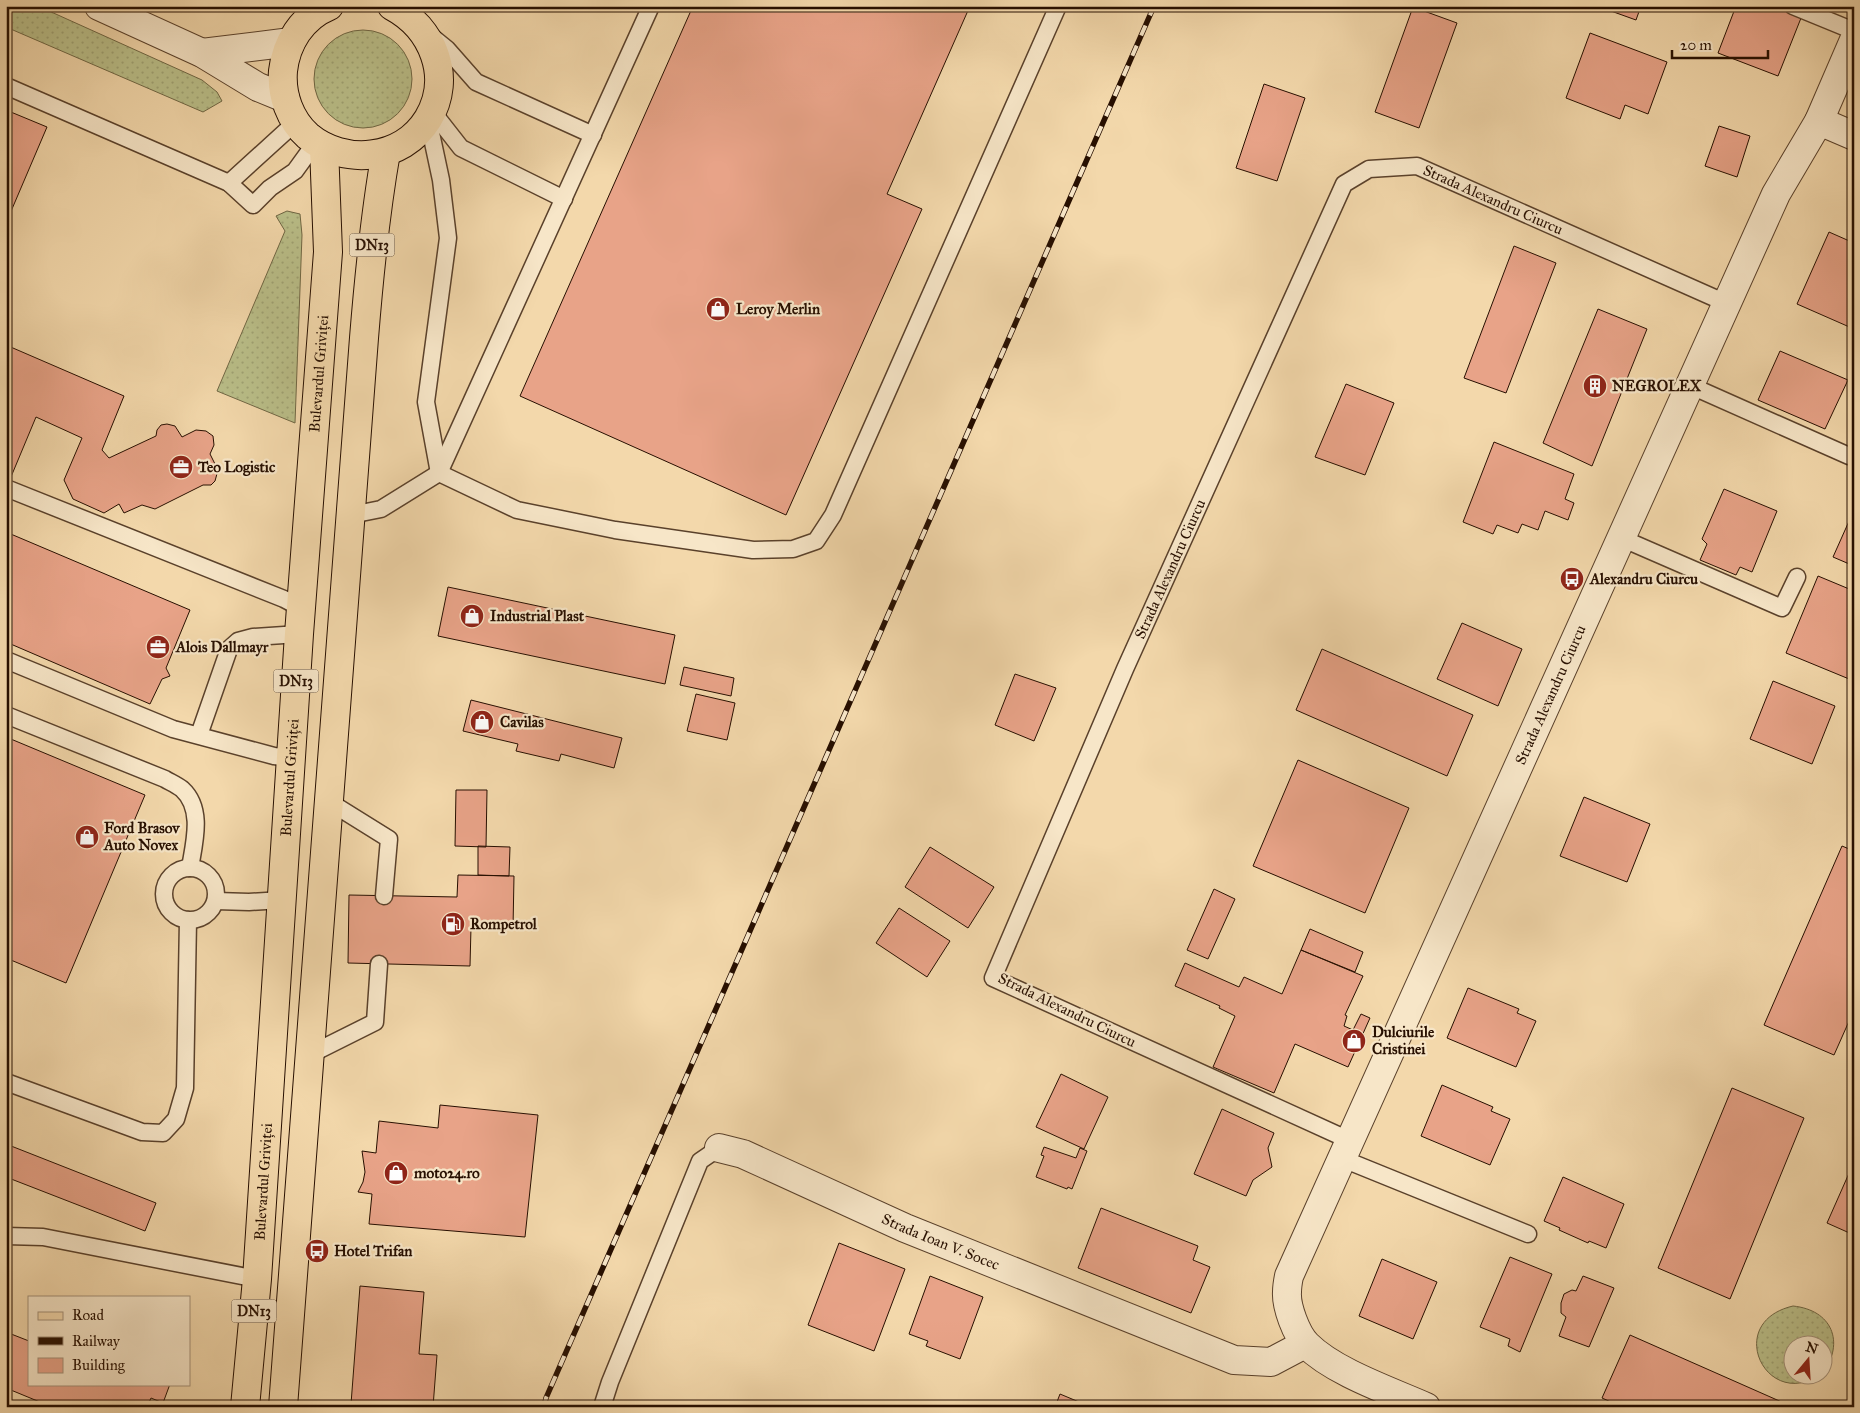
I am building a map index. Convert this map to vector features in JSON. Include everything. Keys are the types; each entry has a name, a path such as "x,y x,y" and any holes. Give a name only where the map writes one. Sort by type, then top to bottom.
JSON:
{"main road":[{"path":"329,6 311,17 299,29 291,42 284,60 282,79 290,110 320,145 339,153 355,156 386,152 400,145 413,136 430,115 437,94 439,76 436,58 429,41 405,13"},
{"name":"Bulevardul Griviței","path":"245,1407 257,1279 299,634 328,252 320,145"},
{"name":"DN13","path":"283,1407 371,258 379,188 386,152"}],"street":[{"path":"99,6 202,53 258,86 290,110"},
{"name":"Strada Alexandru Ciurcu","path":"1305,1344 1292,1319 1286,1293 1289,1276 1726,303 1776,194 1819,121 1854,40"},
{"path":"202,53 291,42"},
{"path":"1819,121 1854,136"},
{"name":"Strada Ioan V. Socec","path":"719,1148 743,1154 905,1228 1234,1360 1271,1362 1305,1344"},
{"path":"1305,1344 1325,1360 1426,1407"}],"lane":[{"path":"351,515 380,509 439,473 651,6"},
{"path":"439,473 517,510 615,530 753,550 793,548 816,541 832,515 1058,6"},
{"path":"1793,6 1854,31"},
{"path":"405,13 447,49 476,82 593,135"},
{"path":"6,86 229,183 254,205 270,188 295,171 320,145"},
{"path":"229,183 290,110"},
{"path":"430,115 461,148 564,199"},
{"path":"430,115 448,238 426,402 439,473"},
{"name":"Strada Alexandru Ciurcu","path":"1347,1150 993,978 1133,651 1344,184 1369,169 1417,166 1726,303"},
{"path":"1689,385 1849,456"},
{"path":"6,488 284,599 301,608"},
{"path":"1621,538 1782,608 1796,577"},
{"path":"199,735 230,649 238,641 252,637 299,634"},
{"path":"6,660 173,729 274,756 291,758"},
{"path":"6,716 165,779 182,789 193,806 196,829 190,868"},
{"path":"328,800 389,839 384,896"},
{"path":"181,869 199,869 208,875 215,884 216,901 208,914 200,918 188,920 179,918 172,914 167,906 164,895 165,886 169,878 181,869"},
{"path":"216,901 282,900"},
{"path":"6,1082 142,1132 164,1133 176,1119 184,1088 188,920"},
{"path":"309,1055 375,1022 379,964"},
{"name":"Strada Ioan V. Socec","path":"602,1407 610,1382 700,1161 719,1148"},
{"path":"1347,1150 1528,1234"},
{"path":"6,1236 43,1237 257,1279"}],"green space":[{"path":"6,6 38,6 202,80 217,92 222,101 203,112 6,27"},
{"path":"363,30 382,33 398,44 409,60 412,79 409,98 398,114 382,125 363,128 344,125 328,114 317,98 314,79 317,60 328,44 344,33"},
{"path":"287,211 300,214 302,235 295,423 217,391 285,231 276,216"},
{"path":"1793,1306 1817,1314 1831,1329 1833,1339 1832,1354 1832,1336 1782,1336 1782,1381 1769,1373 1760,1359 1757,1344 1760,1328 1772,1315"}],"building":[{"name":"Leroy Merlin","path":"693,6 970,6 887,194 922,209 786,515 520,396"},
{"path":"1597,6 1641,6 1636,20"},
{"path":"1736,6 1786,6 1803,13 1778,76 1718,53"},
{"path":"1413,7 1457,23 1419,128 1375,112"},
{"path":"1590,33 1667,62 1648,114 1625,105 1620,119 1566,98"},
{"path":"1264,84 1305,98 1277,181 1236,168"},
{"path":"6,110 47,127 6,223"},
{"path":"1719,126 1750,136 1737,177 1705,166"},
{"path":"1829,232 1854,243 1854,329 1797,304"},
{"path":"1514,246 1556,263 1506,393 1464,378"},
{"name":"NEGROLEX","path":"1598,309 1647,329 1592,466 1543,443"},
{"path":"6,345 124,396 102,450 109,458 156,436 157,430 161,425 175,426 182,437 196,430 206,431 213,436 214,445 210,454 218,470 215,481 211,485 203,485 155,509 142,505 124,513 119,504 104,513 73,499 64,480 82,438 36,417 8,484 6,483"},
{"path":"1780,351 1848,380 1825,429 1758,400"},
{"path":"1346,384 1394,403 1365,475 1315,457"},
{"path":"1494,442 1574,474 1565,499 1574,503 1568,520 1545,511 1538,530 1522,524 1518,533 1497,525 1493,534 1463,522"},
{"path":"1724,489 1777,511 1752,572 1740,567 1736,575 1700,560 1707,544 1702,539"},
{"path":"1854,510 1854,566 1833,557"},
{"path":"6,532 190,610 166,668 170,676 162,679 150,704 6,642"},
{"path":"1818,576 1854,591 1854,681 1786,653"},
{"path":"448,587 675,635 665,684 438,636"},
{"path":"1462,623 1522,649 1498,706 1437,679"},
{"path":"1322,649 1473,715 1447,776 1296,710"},
{"path":"684,667 734,678 731,696 680,685"},
{"path":"1015,674 1056,688 1034,741 995,725"},
{"path":"1773,681 1835,706 1812,764 1750,739"},
{"path":"696,694 735,703 727,740 687,731"},
{"path":"471,700 622,738 614,768 561,754 559,761 516,751 518,744 463,731"},
{"path":"6,737 145,795 66,983 6,958"},
{"path":"1298,760 1409,808 1365,913 1253,866"},
{"path":"456,790 487,790 486,847 455,846"},
{"path":"1584,797 1650,824 1627,882 1560,856"},
{"path":"478,846 510,847 509,876 478,875"},
{"path":"1842,846 1854,851 1854,1010 1834,1055 1764,1025"},
{"path":"930,847 994,887 968,928 905,887"},
{"path":"458,875 514,876 513,928 471,927 470,966 348,963 349,895 457,897"},
{"path":"1214,889 1235,899 1208,959 1187,950"},
{"path":"899,908 950,941 927,977 876,943"},
{"path":"1310,929 1363,952 1355,972 1301,950"},
{"path":"1301,950 1363,976 1345,1015 1347,1016 1344,1026 1353,1030 1361,1014 1370,1018 1348,1067 1295,1044 1274,1093 1213,1067 1235,1016 1219,1008 1220,1006 1175,986 1185,963 1239,987 1244,977 1282,994"},
{"path":"1468,988 1519,1009 1517,1013 1536,1021 1516,1067 1447,1038"},
{"path":"1061,1074 1108,1097 1084,1149 1036,1127"},
{"path":"1442,1085 1493,1107 1491,1111 1510,1119 1490,1165 1421,1136"},
{"path":"1732,1088 1804,1118 1730,1299 1658,1268"},
{"path":"440,1105 538,1115 525,1237 369,1224 372,1194 358,1192 365,1172 362,1151 376,1153 379,1121 438,1128"},
{"path":"1222,1109 1274,1133 1268,1148 1272,1167 1253,1180 1246,1196 1194,1174"},
{"path":"6,1144 156,1203 145,1231 6,1177"},
{"path":"1044,1147 1076,1158 1080,1148 1087,1151 1072,1189 1068,1187 1067,1189 1036,1177 1044,1156 1041,1155"},
{"path":"1854,1162 1854,1235 1827,1223"},
{"path":"1563,1177 1624,1204 1606,1248 1589,1241 1588,1243 1544,1221"},
{"path":"1101,1208 1198,1246 1193,1260 1210,1267 1191,1313 1078,1268"},
{"path":"839,1243 905,1269 874,1351 808,1325"},
{"path":"1510,1257 1552,1274 1520,1352 1508,1346 1510,1339 1480,1327"},
{"path":"1382,1259 1437,1282 1413,1339 1359,1316"},
{"path":"930,1276 983,1297 960,1359 926,1346 928,1341 909,1334"},
{"path":"1583,1276 1614,1288 1589,1347 1559,1336 1566,1317 1561,1313 1561,1303 1564,1294 1572,1290 1576,1291"},
{"path":"360,1286 424,1292 419,1354 437,1355 433,1407 354,1407 355,1405 351,1404"},
{"path":"6,1332 28,1341 28,1386 169,1386 163,1403 151,1398 147,1407 52,1407 6,1388"},
{"path":"1630,1335 1793,1407 1622,1407 1602,1398"},
{"path":"1060,1394 1091,1407 1055,1407"}],"railway":[{"path":"544,1407 546,1398 1154,6"}],"place":[{"name":"Leroy Merlin","path":"718,309"},
{"name":"NEGROLEX","path":"1595,386"},
{"name":"Teo Logistic","path":"181,467"},
{"name":"Alexandru Ciurcu","path":"1572,579"},
{"name":"Industrial Plast","path":"472,616"},
{"name":"Alois Dallmayr","path":"158,647"},
{"name":"Cavilas","path":"482,722"},
{"name":"Ford Brasov Auto Novex","path":"87,837"},
{"name":"Rompetrol","path":"453,924"},
{"name":"Dulciurile Cristinei","path":"1354,1041"},
{"name":"moto24.ro","path":"396,1173"},
{"name":"Hotel Trifan","path":"317,1251"}]}
